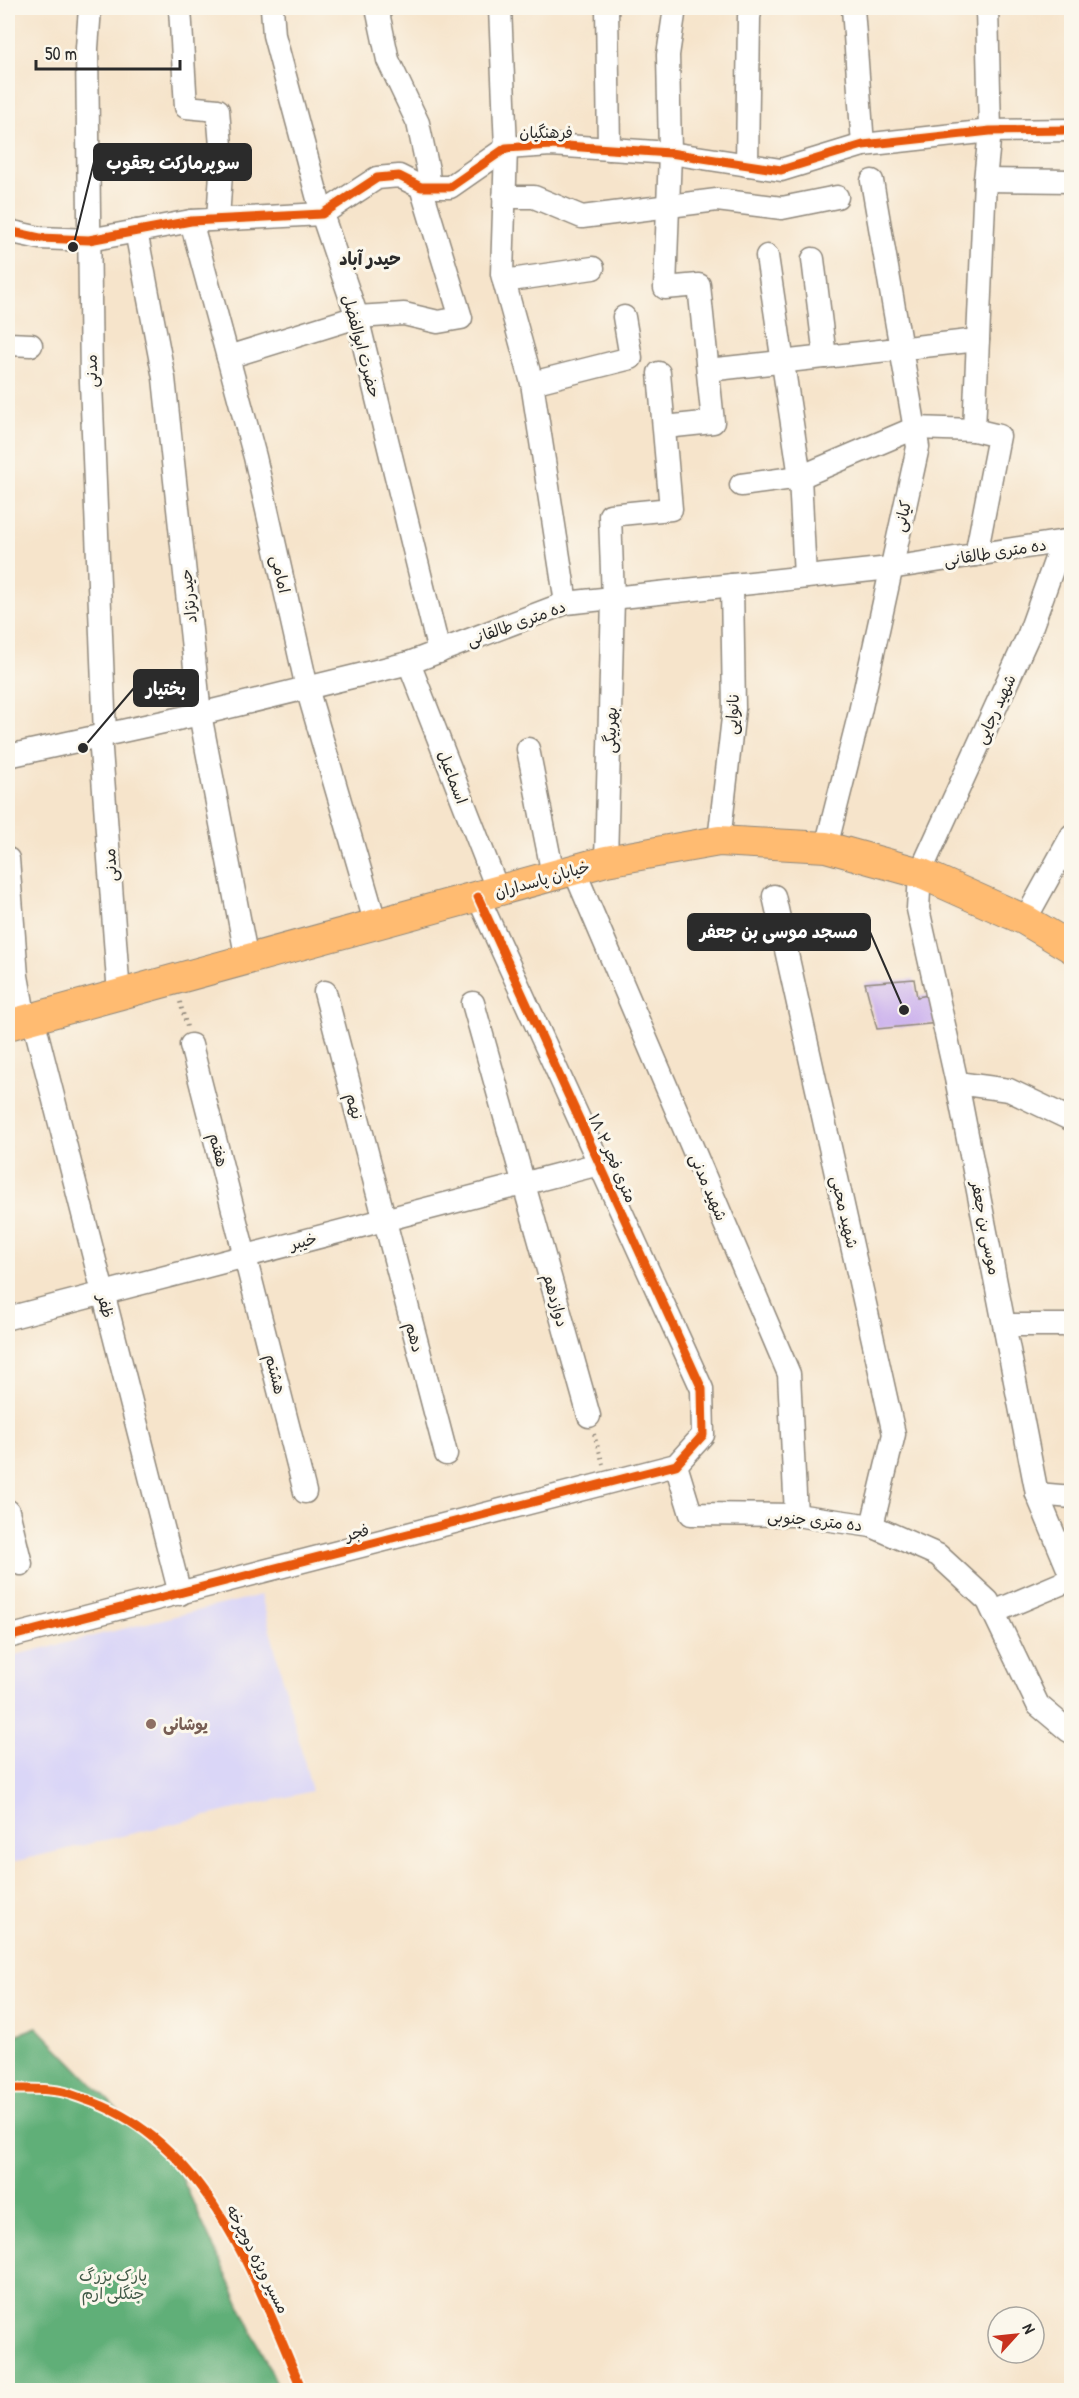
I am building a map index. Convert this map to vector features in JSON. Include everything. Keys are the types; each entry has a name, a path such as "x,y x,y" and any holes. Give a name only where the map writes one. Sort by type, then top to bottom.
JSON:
{"main road":[{"name":"خیابان پاسداران","path":"22,1021 563,872 606,861 719,842 826,847 920,873 1024,920 1071,948"}],"street":[{"name":"مدنی","path":"90,8 87,48 91,382 102,736 119,994"},
{"path":"180,8 186,107 218,110 222,158 218,219"},
{"name":"حضرت ابوالفضل","path":"272,8 274,35 322,214 357,317 438,652"},
{"path":"228,357 357,317 404,314 438,322 461,318 425,187 429,170 418,123 388,60 377,8"},
{"path":"500,8 506,148 502,274 532,383 566,603"},
{"path":"607,8 609,149"},
{"path":"659,373 665,427 713,422 699,285 665,288 670,153 668,55 675,8"},
{"path":"747,165 751,8"},
{"path":"853,8 863,145"},
{"path":"974,430 985,180 990,131 987,8"},
{"name":"فرهنگیان","path":"322,214 377,178 399,176 425,187 450,188 506,148 551,146 670,153 781,170 863,145 990,131 1071,130"},
{"path":"985,180 1071,181"},
{"name":"کیانی","path":"826,847 860,712 918,447 872,181"},
{"path":"504,197 534,197 582,217 668,208 717,200 782,208 837,197"},
{"path":"8,231 39,238 89,240 191,221 322,214"},
{"name":"امامی","path":"191,221 255,457 307,688 376,925"},
{"name":"حیدرنژاد","path":"136,231 164,378 200,714 247,960"},
{"path":"767,256 800,477 805,577"},
{"path":"813,259 825,357"},
{"path":"504,281 593,268"},
{"path":"532,383 631,358 624,317"},
{"path":"708,370 978,340"},
{"path":"8,344 31,345"},
{"name":"بهربیگی","path":"606,861 613,599 610,515 671,509 665,427"},
{"path":"741,485 800,477 915,428 974,430 999,436 976,555"},
{"name":"ده متری طالقانی","path":"8,756 200,714 409,663 566,603 890,568 1067,541"},
{"name":"شهید رجایی","path":"920,873 1029,634 1067,541"},
{"name":"نانوایی","path":"719,842 734,709 732,585"},
{"name":"اسماعیل","path":"409,663 488,894"},
{"name":"شهید مدنی","path":"528,748 563,872 789,1374 796,1515"},
{"path":"1024,920 1071,835"},
{"name":"ظفر","path":"8,860 12,976 22,1021 103,1292 180,1594"},
{"name":"موسی بن جعفر","path":"920,873 918,909 957,1083 1006,1325 1037,1494 1071,1579"},
{"name":"۱۸ متری فجر ۲","path":"488,894 600,1164 702,1389 703,1435 676,1464"},
{"name":"شهید محبی","path":"774,897 894,1434 872,1526"},
{"name":"نهم","path":"325,992 385,1220"},
{"name":"دوازدهم","path":"473,1003 589,1416"},
{"name":"هفتم","path":"191,1045 246,1256"},
{"path":"957,1083 1009,1089 1071,1120"},
{"name":"خیبر","path":"8,1318 600,1164"},
{"name":"دهم","path":"385,1220 446,1454"},
{"name":"هشتم","path":"246,1256 305,1492"},
{"path":"1006,1325 1071,1325"},
{"name":"ده متری جنوبی","path":"676,1464 691,1514 796,1515 872,1526 938,1555 988,1601 1038,1705 1068,1731 1071,1728"},
{"name":"فجر","path":"8,1637 676,1464"},
{"path":"1037,1494 1071,1497"},
{"path":"8,1511 21,1564"},
{"path":"994,1612 1071,1579"}],"path":[{"path":"174,980 191,1045"},
{"path":"589,1416 609,1482"}],"shaded area":[{"name":"یوشانی","path":"261,1595 312,1791 8,1863 8,1657"}],"green space":[{"name":"پارک بزرگ جنگلی ارم","path":"37,2027 180,2174 279,2390 8,2390 8,2038"}],"building":[{"path":"914,979 917,997 933,994 939,1023 877,1029 865,983"}],"cycle path":[{"path":"8,231 40,238 89,240 191,221 322,214 377,178 399,176 421,187 450,187 506,148 551,145 670,153 781,170 863,145 990,131 1072,130"},
{"path":"8,1637 676,1465 703,1435 702,1389 478,897"},
{"name":"مسیر ویژه دوچرخه","path":"8,2089 52,2090 84,2099 127,2119 164,2146 195,2180 222,2219 246,2261 302,2390"}],"place":[{"name":"سوپرمارکت یعقوب","path":"73,247"},
{"name":"بختیار","path":"83,748"},
{"name":"مسجد موسی بن جعفر","path":"904,1010"},
{"name":"یوشانی","path":"151,1724"}],"district":[{"name":"حیدر آباد","path":"370,258"}]}
